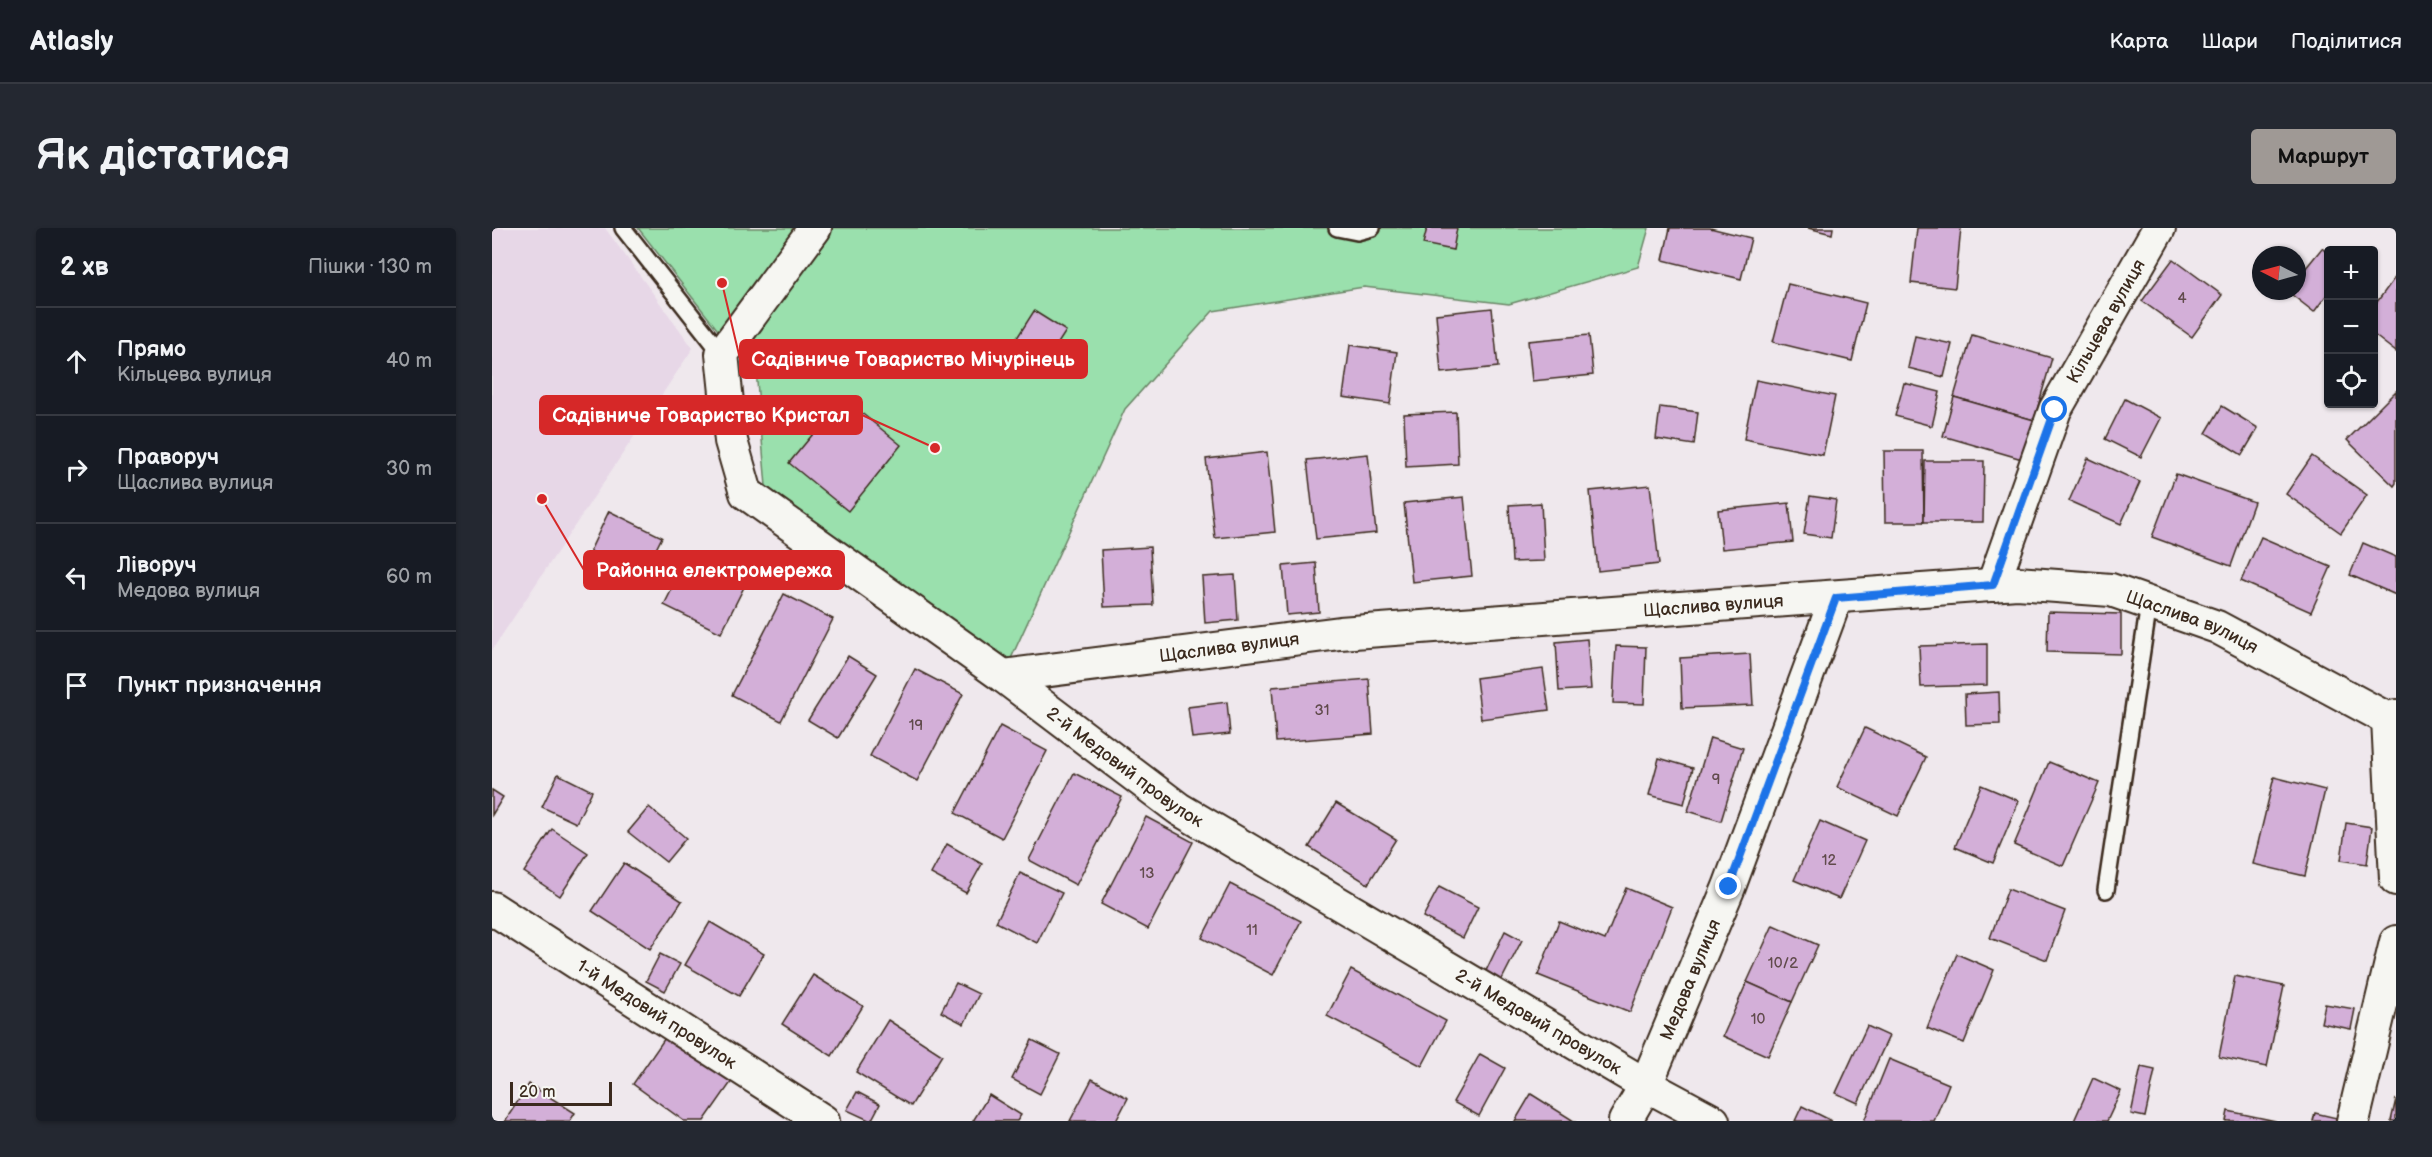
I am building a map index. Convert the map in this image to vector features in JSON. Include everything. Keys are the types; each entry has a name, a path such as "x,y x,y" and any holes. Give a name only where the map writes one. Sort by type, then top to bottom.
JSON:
{"street":[{"path":"722,354 815,228"},
{"name":"Кільцева вулиця","path":"1993,585 2055,410 2159,228"},
{"name":"2-й Медовий провулок","path":"722,354 731,441 746,493 1003,676 1179,809 1646,1085 1713,1121"},
{"name":"Щаслива вулиця","path":"1003,676 1340,633 2017,583 2111,590 2217,627 2392,717"},
{"name":"Медова вулиця","path":"1625,1121 1646,1085 1733,876 1836,598"},
{"path":"2392,717 2396,879"},
{"name":"1-й Медовий провулок","path":"492,908 823,1121"},
{"path":"2353,1121 2396,942"}],"lane":[{"path":"623,228 722,354"},
{"path":"1337,228 1357,232 1372,228"},
{"path":"2106,890 2149,604"}],"shaded area":[{"path":"492,228 605,228 693,348 492,650"}],"green space":[{"path":"638,228 1649,228 1638,267 1509,304 1364,287 1213,311 1125,409 1003,676 766,486 756,370 724,338"}],"building":[{"path":"1427,228 1457,228 1453,250 1423,244"},
{"path":"1670,228 1710,228 1751,238 1741,279 1663,260"},
{"path":"1808,228 1833,228 1832,234"},
{"path":"1917,228 1961,228 1955,288 1911,283"},
{"path":"2322,248 2324,250 2324,298 2314,312 2299,300 2306,300 2306,268"},
{"path":"2173,259 2222,295 2192,337 2142,301"},
{"path":"2396,276 2396,352 2378,338 2378,301"},
{"path":"1788,284 1866,303 1852,361 1773,342"},
{"path":"1492,308 1498,367 1441,373 1436,314"},
{"path":"1034,311 1066,331 1046,362 1015,341"},
{"path":"1589,335 1593,375 1532,381 1528,341"},
{"path":"1972,335 2052,358 2034,420 1954,397"},
{"path":"1915,336 1952,344 1944,377 1908,368"},
{"path":"1350,345 1397,352 1390,404 1343,397"},
{"path":"1756,380 1835,396 1823,455 1744,439"},
{"path":"1904,383 1940,392 1932,426 1895,416"},
{"path":"2396,391 2396,483 2394,486 2347,440"},
{"path":"1954,397 2034,420 2022,459 1943,436"},
{"path":"843,398 901,445 848,511 789,463"},
{"path":"2125,399 2161,418 2141,457 2105,439"},
{"path":"2222,406 2258,428 2242,455 2206,433"},
{"path":"1660,407 1698,412 1694,445 1656,439"},
{"path":"1456,412 1458,464 1406,467 1404,414"},
{"path":"1884,451 1923,451 1924,522 1885,522"},
{"path":"1267,452 1275,532 1215,538 1206,459"},
{"path":"1368,454 1376,533 1316,539 1307,460"},
{"path":"2312,456 2367,495 2341,533 2286,494"},
{"path":"2088,458 2140,482 2121,524 2069,501"},
{"path":"1925,461 1984,461 1983,522 1924,522"},
{"path":"2176,474 2254,502 2231,566 2152,537"},
{"path":"1650,485 1659,564 1598,571 1590,491"},
{"path":"1810,496 1836,500 1831,538 1804,534"},
{"path":"1464,497 1472,576 1412,582 1404,503"},
{"path":"1541,503 1544,561 1512,562 1509,505"},
{"path":"1789,503 1793,542 1722,549 1718,510"},
{"path":"609,511 662,537 642,577 590,551"},
{"path":"2261,537 2331,567 2311,612 2241,581"},
{"path":"2363,543 2396,557 2396,595 2350,575"},
{"path":"1150,547 1153,605 1104,607 1101,550"},
{"path":"687,559 744,587 721,633 664,605"},
{"path":"1316,563 1319,612 1287,615 1283,566"},
{"path":"1235,575 1238,620 1205,623 1202,577"},
{"path":"784,594 833,619 781,721 732,695"},
{"path":"2048,612 2121,614 2121,654 2047,652"},
{"path":"1587,639 1591,689 1559,691 1556,642"},
{"path":"1987,644 1987,685 1921,687 1919,646"},
{"path":"1616,646 1646,647 1644,704 1613,703"},
{"path":"1750,654 1753,705 1682,708 1680,658"},
{"path":"848,656 877,674 838,738 808,720"},
{"path":"915,669 963,694 917,781 870,756"},
{"path":"1543,669 1549,710 1481,719 1476,678"},
{"path":"1369,679 1373,734 1276,742 1272,687"},
{"path":"1999,692 2000,724 1966,725 1965,694"},
{"path":"1227,702 1230,734 1192,738 1188,707"},
{"path":"1000,726 1047,751 1002,838 955,813"},
{"path":"1865,728 1926,757 1898,816 1837,787"},
{"path":"1710,738 1743,748 1721,821 1688,811"},
{"path":"1659,758 1693,768 1684,804 1649,795"},
{"path":"2049,762 2099,783 2063,866 2014,845"},
{"path":"1074,773 1122,797 1076,885 1029,860"},
{"path":"558,774 592,791 576,823 542,807"},
{"path":"2274,777 2325,790 2305,876 2253,864"},
{"path":"1981,785 2019,801 1993,863 1955,847"},
{"path":"492,790 503,797 492,815"},
{"path":"1336,803 1396,839 1368,884 1309,847"},
{"path":"649,807 686,838 666,862 628,832"},
{"path":"1146,817 1193,842 1148,929 1101,904"},
{"path":"1820,821 1865,841 1839,899 1794,880"},
{"path":"2346,823 2372,827 2367,864 2341,860"},
{"path":"552,829 588,853 560,896 524,872"},
{"path":"947,844 982,864 966,893 931,874"},
{"path":"624,863 682,901 650,949 592,911"},
{"path":"1020,873 1062,893 1037,943 996,922"},
{"path":"1230,884 1301,921 1273,975 1202,938"},
{"path":"1439,887 1478,907 1463,938 1423,917"},
{"path":"1626,888 1672,907 1630,1012 1538,975 1559,921 1605,940"},
{"path":"2008,889 2065,911 2047,960 1990,938"},
{"path":"710,922 764,954 739,996 685,965"},
{"path":"1773,925 1818,945 1792,1002 1747,982"},
{"path":"1505,931 1522,940 1500,983 1484,975"},
{"path":"660,954 680,964 665,991 646,981"},
{"path":"1957,954 1994,970 1964,1043 1927,1028"},
{"path":"1351,970 1446,1021 1422,1066 1327,1016"},
{"path":"813,975 863,1006 832,1056 782,1024"},
{"path":"2235,976 2284,986 2267,1067 2219,1057"},
{"path":"1747,982 1792,1002 1768,1056 1723,1036"},
{"path":"956,983 979,994 964,1024 941,1012"},
{"path":"2325,1004 2355,1009 2351,1029 2321,1023"},
{"path":"888,1020 942,1055 911,1106 856,1072"},
{"path":"1867,1026 1889,1036 1858,1103 1836,1093"},
{"path":"667,1035 732,1081 704,1121 684,1121 633,1084"},
{"path":"1032,1040 1060,1054 1040,1094 1012,1079"},
{"path":"1480,1054 1505,1068 1479,1116 1453,1102"},
{"path":"1889,1059 1949,1084 1934,1121 1864,1121"},
{"path":"2141,1067 2155,1070 2145,1117 2131,1114"},
{"path":"2093,1078 2121,1091 2107,1121 2074,1121"},
{"path":"1092,1079 1128,1098 1116,1121 1070,1121"},
{"path":"529,1084 575,1113 570,1121 505,1121"},
{"path":"857,1092 880,1104 871,1121 847,1110"},
{"path":"1531,1094 1574,1121 1515,1121"},
{"path":"989,1095 1021,1115 1017,1121 973,1121"},
{"path":"2396,1099 2396,1121 2391,1121"},
{"path":"1802,1106 1832,1121 1795,1121"},
{"path":"2228,1111 2276,1121 2226,1121"},
{"path":"2315,1113 2341,1119 2341,1121 2313,1121"}],"place":[{"name":"Садівниче Товариство Мічурінець","path":"722,283"},
{"name":"Садівниче Товариство Кристал","path":"935,448"},
{"name":"Районна електромережа","path":"542,499"}],"route":[{"path":"1729,887 1836,598 1993,585 2055,410"}]}
